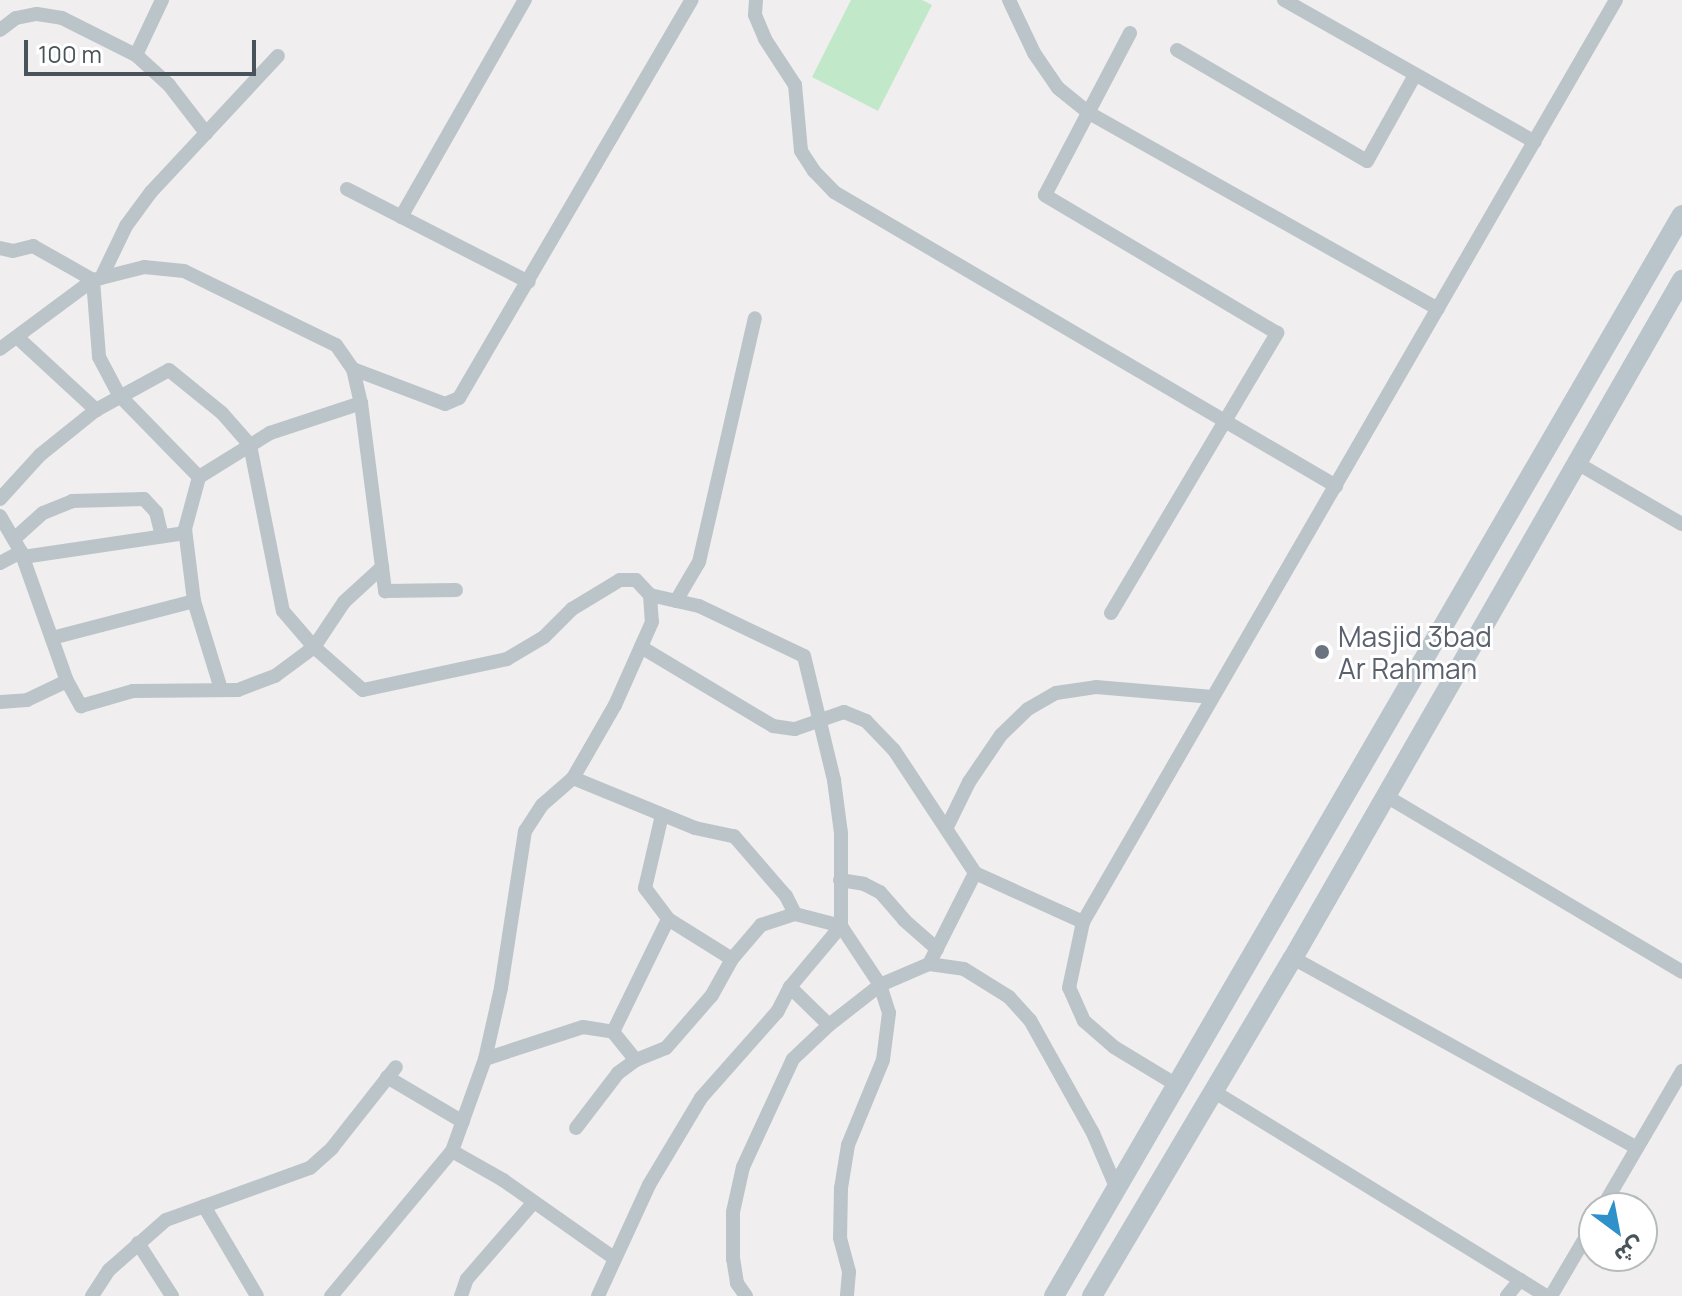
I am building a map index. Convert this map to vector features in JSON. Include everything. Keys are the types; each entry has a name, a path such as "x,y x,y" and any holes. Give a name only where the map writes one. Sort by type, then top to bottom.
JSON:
{"main road":[{"path":"1054,1296 1682,215"},
{"path":"1658,257 1656,274 1639,304 1637,314 1648,324 1666,308"},
{"path":"1092,1296 1293,958 1682,280"},
{"path":"1600,356 1621,339 1629,343 1603,417"},
{"path":"1486,621 1472,633 1464,635 1458,631 1457,622 1470,602 1491,545"},
{"path":"1356,776 1386,796"}],"street":[{"path":"136,55 162,0"},
{"path":"401,217 525,0"},
{"path":"353,369 445,404 459,398 692,0"},
{"path":"756,0 755,15 765,39 795,85 801,151 814,171 834,192 1336,486"},
{"path":"1009,0 1034,53 1058,88 1089,113 1438,309"},
{"path":"1284,0 1535,142"},
{"path":"1175,1084 1114,1047 1084,1021 1069,988 1083,922 1616,0"},
{"path":"0,30 16,18 37,14 62,18 136,55 169,85 206,133"},
{"path":"1111,613 1277,333 1045,195 1130,33"},
{"path":"1177,50 1367,161 1415,75"},
{"path":"199,477 119,395 99,357 97,279 126,226 151,192 278,56"},
{"path":"347,189 529,282"},
{"path":"0,248 13,251 33,246 97,279"},
{"path":"0,349 97,279 144,267 184,271 336,345 353,369 361,403 385,591 456,590"},
{"path":"676,601 699,562 755,318"},
{"path":"17,337 96,410"},
{"path":"0,499 40,455 96,410 169,370 222,413 250,445 283,611 314,647 363,690 507,659 544,637 572,609 620,580 636,580 650,595 699,606 804,656 834,780 841,833 841,926 880,985 889,1013 883,1060 848,1145 841,1188 840,1238 849,1272 847,1296"},
{"path":"221,689 194,601 185,533 199,477 270,433 361,403"},
{"path":"1577,463 1682,524"},
{"path":"0,563 19,550 51,508 86,500 144,499 156,512 162,536"},
{"path":"0,516 19,550 67,681 81,706 133,691 238,690 275,676 314,647 344,602 382,567"},
{"path":"19,550 185,533"},
{"path":"331,1296 452,1151 485,1059 501,988 525,831 542,805 573,778 615,705 652,622 650,595"},
{"path":"52,638 194,601"},
{"path":"641,647 773,726 795,729 844,712 866,721 894,750 975,873 1083,922"},
{"path":"0,702 27,700 67,681"},
{"path":"947,827 969,782 1001,735 1028,709 1056,693 1096,687 1213,697"},
{"path":"573,778 695,828 734,836 786,896 795,914"},
{"path":"1386,796 1682,972"},
{"path":"662,815 645,888 668,919 732,959"},
{"path":"929,964 975,873"},
{"path":"840,880 864,884 880,892 904,920 937,949"},
{"path":"576,1128 618,1073 636,1060 666,1048 712,995 732,959 761,925 795,914 841,926"},
{"path":"613,1032 668,919"},
{"path":"598,1296 649,1185 701,1098 777,1012 790,987 841,926"},
{"path":"1293,958 1637,1148"},
{"path":"746,1296 737,1283 733,1259 733,1212 743,1167 793,1059 829,1025 880,985 929,964 964,969 1009,997 1030,1020 1093,1133 1116,1187"},
{"path":"790,987 829,1025"},
{"path":"485,1059 583,1027 613,1032 636,1060"},
{"path":"1611,1192 1682,1071"},
{"path":"92,1296 109,1270 166,1220 310,1168 332,1148 392,1072 463,1122"},
{"path":"1213,1091 1549,1296 1578,1249"},
{"path":"452,1151 534,1202 614,1258"},
{"path":"461,1296 467,1279 534,1202"},
{"path":"204,1206 257,1296"},
{"path":"138,1243 172,1296"},
{"path":"1507,1296 1520,1280"}],"green space":[{"path":"851,0 922,0 932,5 878,111 812,77"}],"place":[{"name":"Masjid 3bad Ar Rahman","path":"1322,652"}]}
